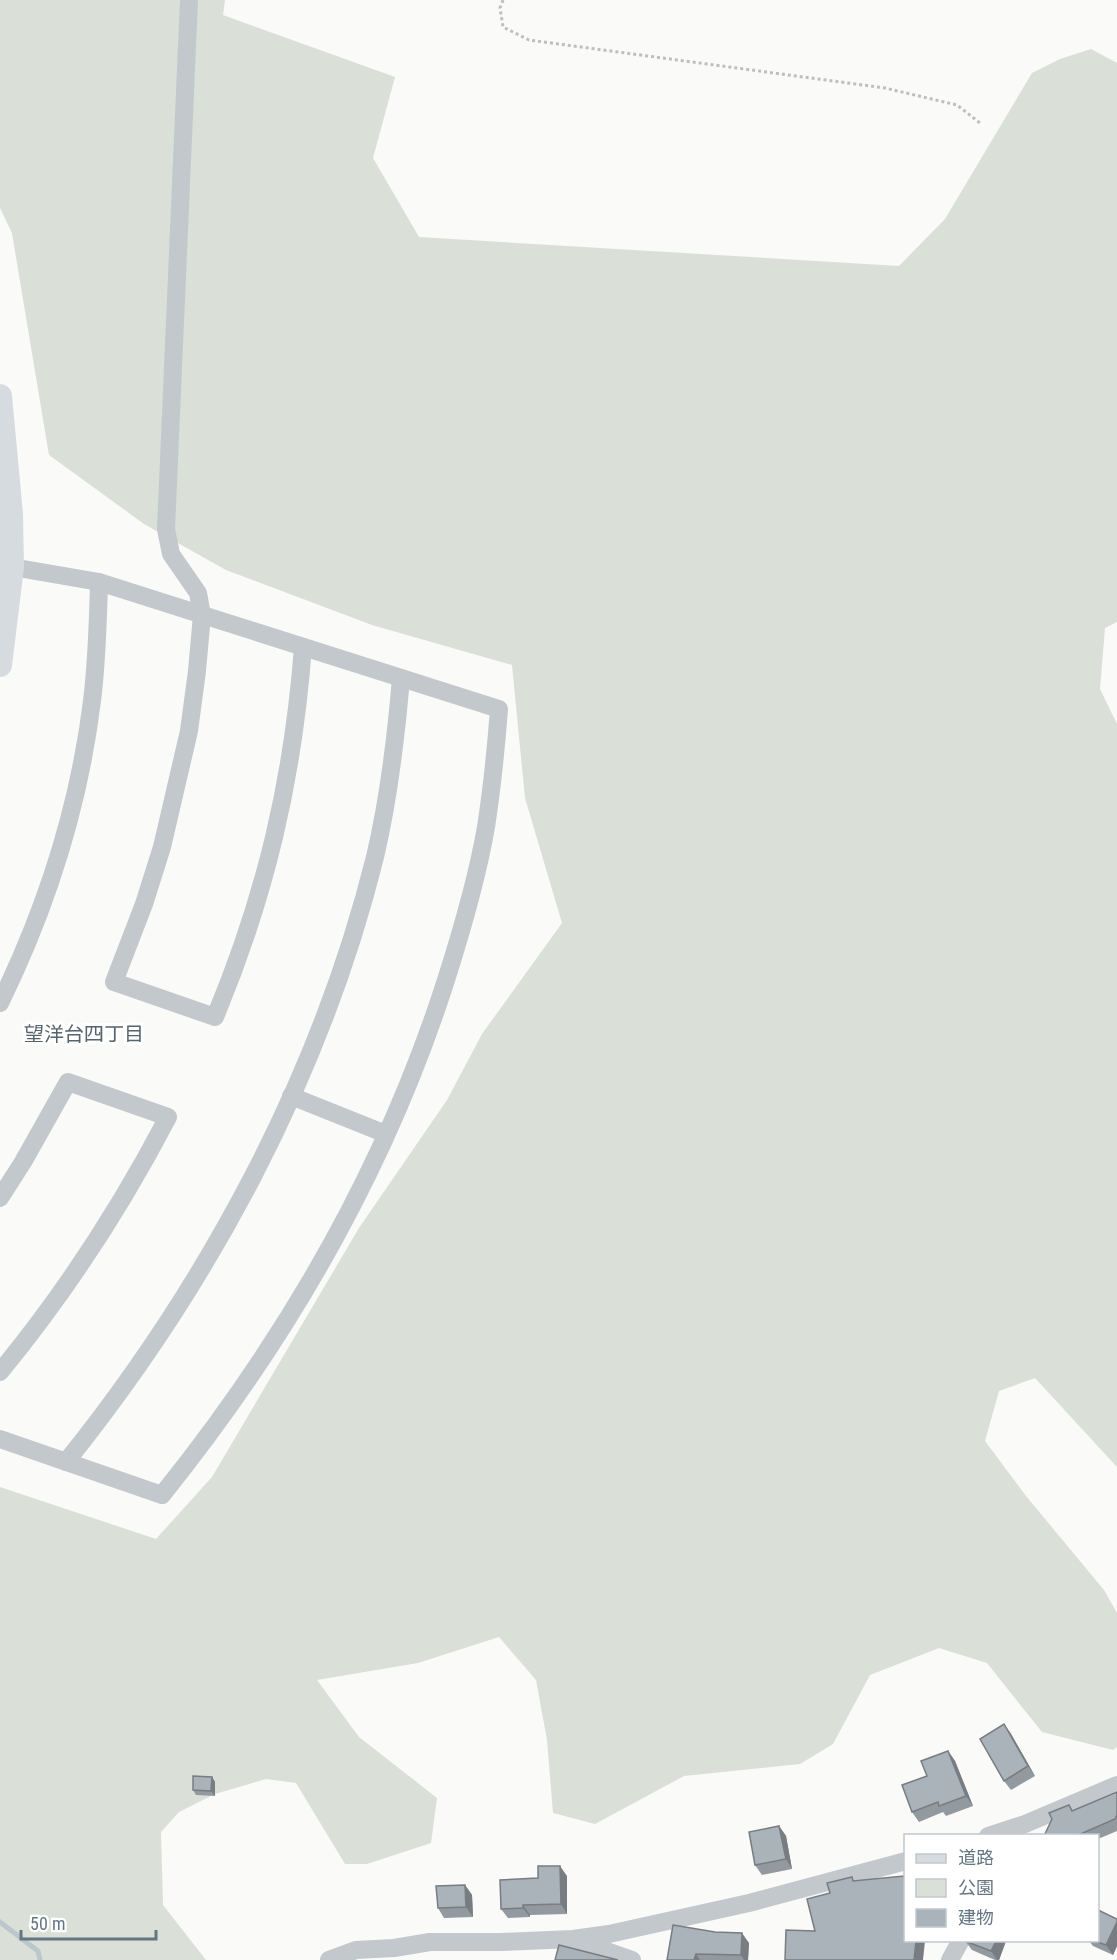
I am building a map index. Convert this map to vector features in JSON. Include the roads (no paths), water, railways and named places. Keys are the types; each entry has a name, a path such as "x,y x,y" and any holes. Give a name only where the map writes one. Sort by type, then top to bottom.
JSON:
{"main road":[{"path":"0,396 11,514 12,567 0,665"}],"street":[{"path":"189,0 166,529 171,554 198,593 202,615 189,731 177,789 144,904 114,982 215,1017 247,933 279,821 291,763 299,704 303,647"},
{"path":"0,1439 162,1495 231,1406 291,1313 345,1219 418,1060 438,1004 470,898 486,829 499,709 99,582 12,567"},
{"path":"0,1003 35,923 54,871 70,816 92,702 98,643 99,582"},
{"path":"66,1462 133,1373 193,1281 247,1186 291,1096 341,972 372,866 387,796 396,737 401,678"},
{"path":"0,1198 68,1082 168,1117 102,1233 50,1308 0,1372"},
{"path":"291,1096 386,1134"},
{"path":"999,1834 1021,1830 1117,1785"},
{"path":"329,1960 356,1950 394,1948 429,1942 573,1939 609,1934 749,1903 904,1862"},
{"path":"573,1939 632,1960"},
{"path":"950,1960 960,1942"}],"waterway":[{"path":"0,1922 38,1951 40,1960"}],"district":[{"name":"望洋台四丁目","path":"84,1034"}]}
